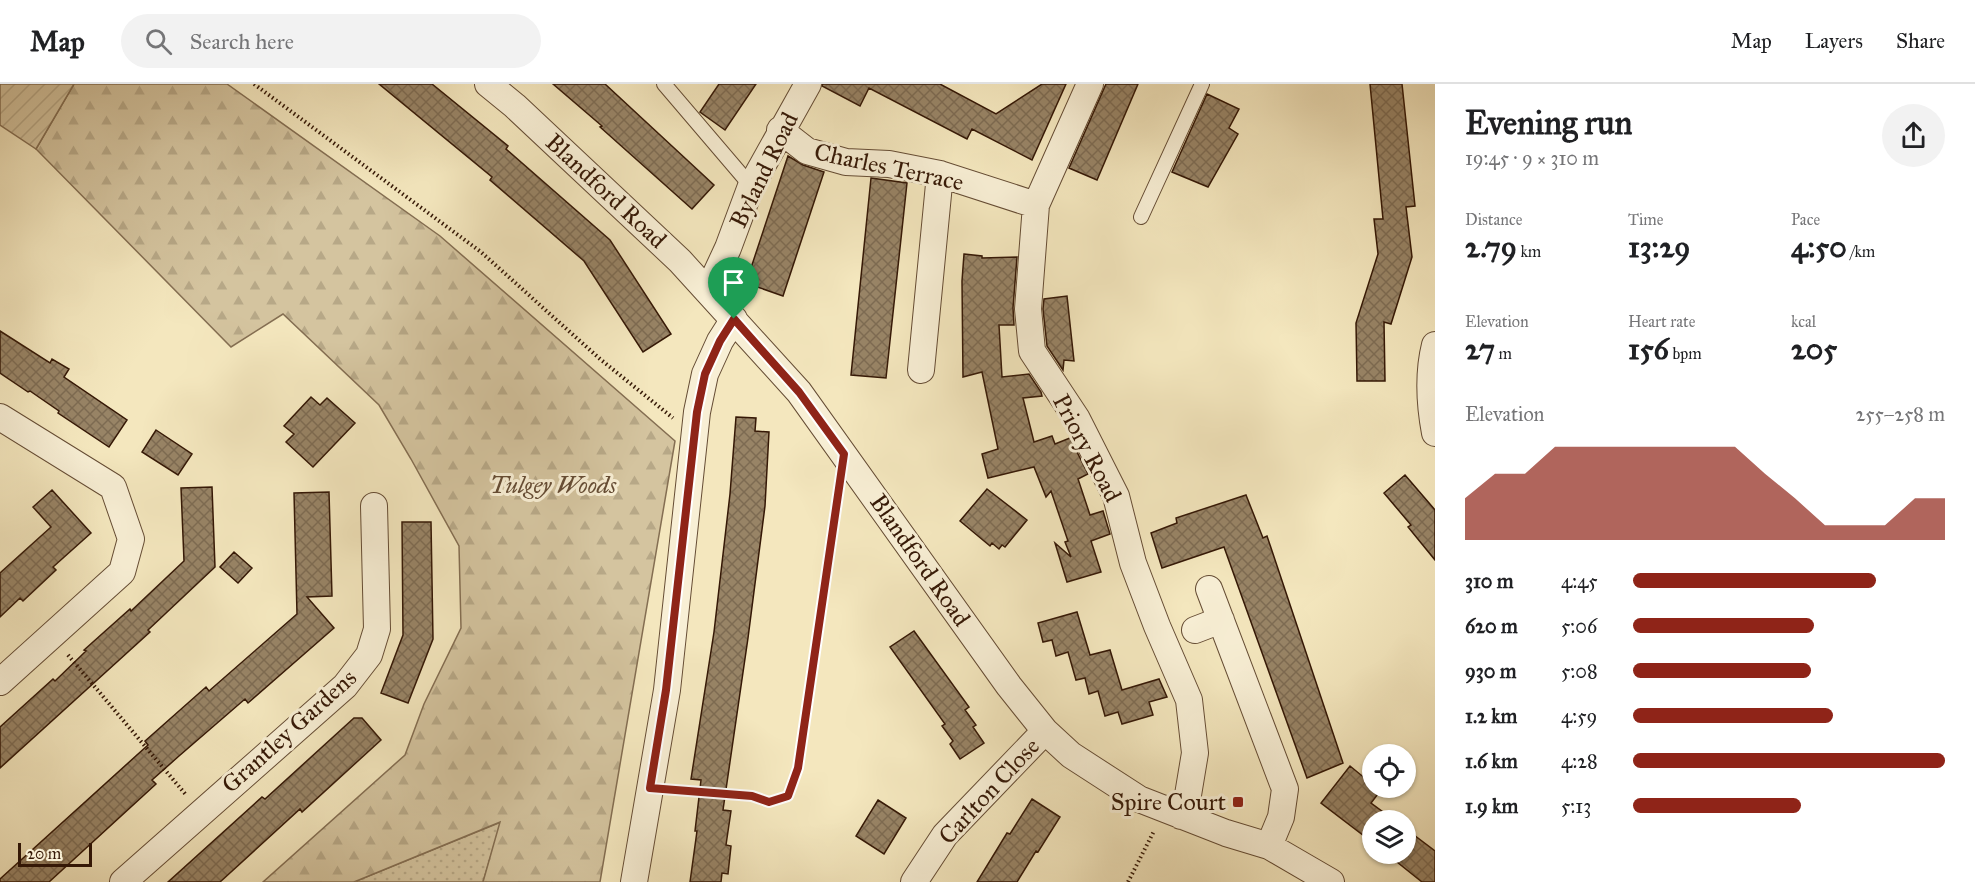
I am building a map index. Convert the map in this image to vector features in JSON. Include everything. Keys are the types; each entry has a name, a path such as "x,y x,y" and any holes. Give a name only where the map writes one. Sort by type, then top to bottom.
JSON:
{"street":[{"name":"Blandford Road","path":"488,84 515,106 632,215 708,291 799,392 1009,686 1045,731 1071,755 1139,799 1226,833 1269,846 1331,882"},
{"name":"Byland Road","path":"708,291 728,248 751,186 780,130 808,84"},
{"name":"Priory Road","path":"1090,84 1036,205 1028,309 1032,351 1077,419 1116,496 1133,563 1189,700 1195,753 1188,795 1173,813"},
{"name":"Charles Terrace","path":"780,130 807,151 846,162 889,164 940,174 1036,205"},
{"path":"921,370 940,174"},
{"path":"634,882 666,690 697,412 705,374 720,341 734,319"},
{"path":"1435,345 1432,357 1435,433"},
{"path":"0,417 112,487 131,539 122,572 0,682"},
{"name":"Grantley Gardens","path":"123,882 345,686 369,655 377,629 374,506"},
{"path":"1209,589 1285,789 1281,817 1269,846"},
{"path":"1195,630 1221,620"},
{"name":"Carlton Close","path":"914,882 945,835 1045,731"}],"lane":[{"path":"664,84 751,186"},
{"path":"1141,217 1202,84"}],"path":[{"path":"254,84 481,252 600,359 694,436"},
{"path":"650,788 752,796 769,802 788,796 798,768 844,454"},
{"path":"52,636 201,812"},
{"path":"1128,882 1173,813"}],"green space":[{"path":"0,84 74,84 36,149 0,125"},
{"name":"Tulgey Woods","path":"74,84 227,84 440,236 675,441 600,882 483,882 500,822 354,882 263,882 405,755 424,704 461,628 459,546 379,405 283,314 231,347 36,149"},
{"path":"501,822 483,882 354,882"}],"building":[{"path":"379,84 432,84 508,146 506,149 610,240 671,334 643,352 584,261 490,180 492,177"},
{"path":"553,84 605,84 714,185 692,209"},
{"path":"719,84 756,84 725,130 700,112"},
{"path":"823,84 940,84 996,114 1042,84 1066,84 1032,160 972,129 967,139 869,88 860,106 822,86"},
{"path":"1106,84 1138,84 1097,180 1069,168"},
{"path":"1370,84 1402,84 1415,206 1406,207 1412,257 1391,324 1384,322 1385,381 1357,381 1356,323 1378,254 1374,219 1383,219"},
{"path":"1207,94 1239,109 1229,128 1238,134 1208,187 1172,172"},
{"path":"788,156 803,165 824,172 783,296 746,283"},
{"path":"871,178 907,183 886,378 851,375"},
{"path":"964,254 982,256 982,258 1017,257 1014,325 999,325 1002,377 1029,374 1041,392 1042,396 1023,398 1034,442 1052,436 1055,444 1070,438 1088,474 1078,479 1090,515 1103,511 1110,534 1091,541 1101,572 1067,582 1055,543 1071,557 1065,542 1068,541 1051,491 1046,497 1034,467 988,478 982,454 998,449 982,372 963,377"},
{"path":"1067,296 1074,361 1064,360 1063,370 1047,346 1043,309 1044,299"},
{"path":"0,331 50,363 52,359 69,369 64,377 127,420 109,447 30,391 28,392 0,373"},
{"path":"311,397 320,405 327,398 355,423 313,467 286,442 294,434 284,426"},
{"path":"736,417 756,418 755,431 769,432 765,506 723,810 731,811 726,845 731,846 728,874 722,873 721,882 690,882 701,780 691,779 714,632 730,494"},
{"path":"156,430 192,454 178,475 142,452"},
{"path":"1405,475 1435,510 1435,560 1408,527 1411,525 1384,493"},
{"path":"212,487 215,567 148,630 150,632 0,768 0,727 53,679 55,681 86,651 84,650 130,609 131,611 184,561 181,488"},
{"path":"987,489 1027,520 1005,547 1002,545 999,549 992,543 990,546 960,521"},
{"path":"52,490 91,533 53,567 56,570 23,601 20,598 0,617 0,573 51,527 33,507"},
{"path":"329,492 332,596 307,597 334,628 248,703 245,699 152,780 156,784 49,882 0,882 0,879 148,745 145,741 206,687 209,691 297,614 294,493"},
{"path":"1246,495 1263,538 1267,536 1343,763 1307,778 1224,547 1162,568 1151,533 1177,523 1176,518"},
{"path":"402,522 431,522 433,639 408,703 381,693 403,635"},
{"path":"234,552 252,568 238,583 220,567"},
{"path":"1077,612 1090,655 1110,650 1122,690 1159,679 1167,697 1149,702 1153,715 1122,724 1118,712 1105,716 1098,691 1089,694 1085,678 1076,680 1068,652 1056,656 1052,640 1043,642 1038,623"},
{"path":"914,631 969,707 965,710 976,725 973,727 984,743 960,759 950,744 953,741 942,726 945,724 890,647"},
{"path":"354,718 362,718 381,740 302,812 300,809 220,882 168,882 262,797 265,799"},
{"path":"1350,766 1362,776 1362,798 1375,798 1371,803 1380,810 1362,810 1362,834 1321,803"},
{"path":"1032,799 1060,817 1038,852 1036,851 1017,882 977,882 1007,833 1010,834"},
{"path":"878,800 906,818 884,854 856,836"},
{"path":"1416,837 1435,851 1435,882 1422,882 1400,864 1416,864"}],"place":[{"name":"Spire Court","path":"1238,802"}],"route":[{"path":"734,319 799,392 844,454 798,768 788,796 769,802 752,796 650,788 666,690 697,412 705,374 720,341 734,319"}]}
